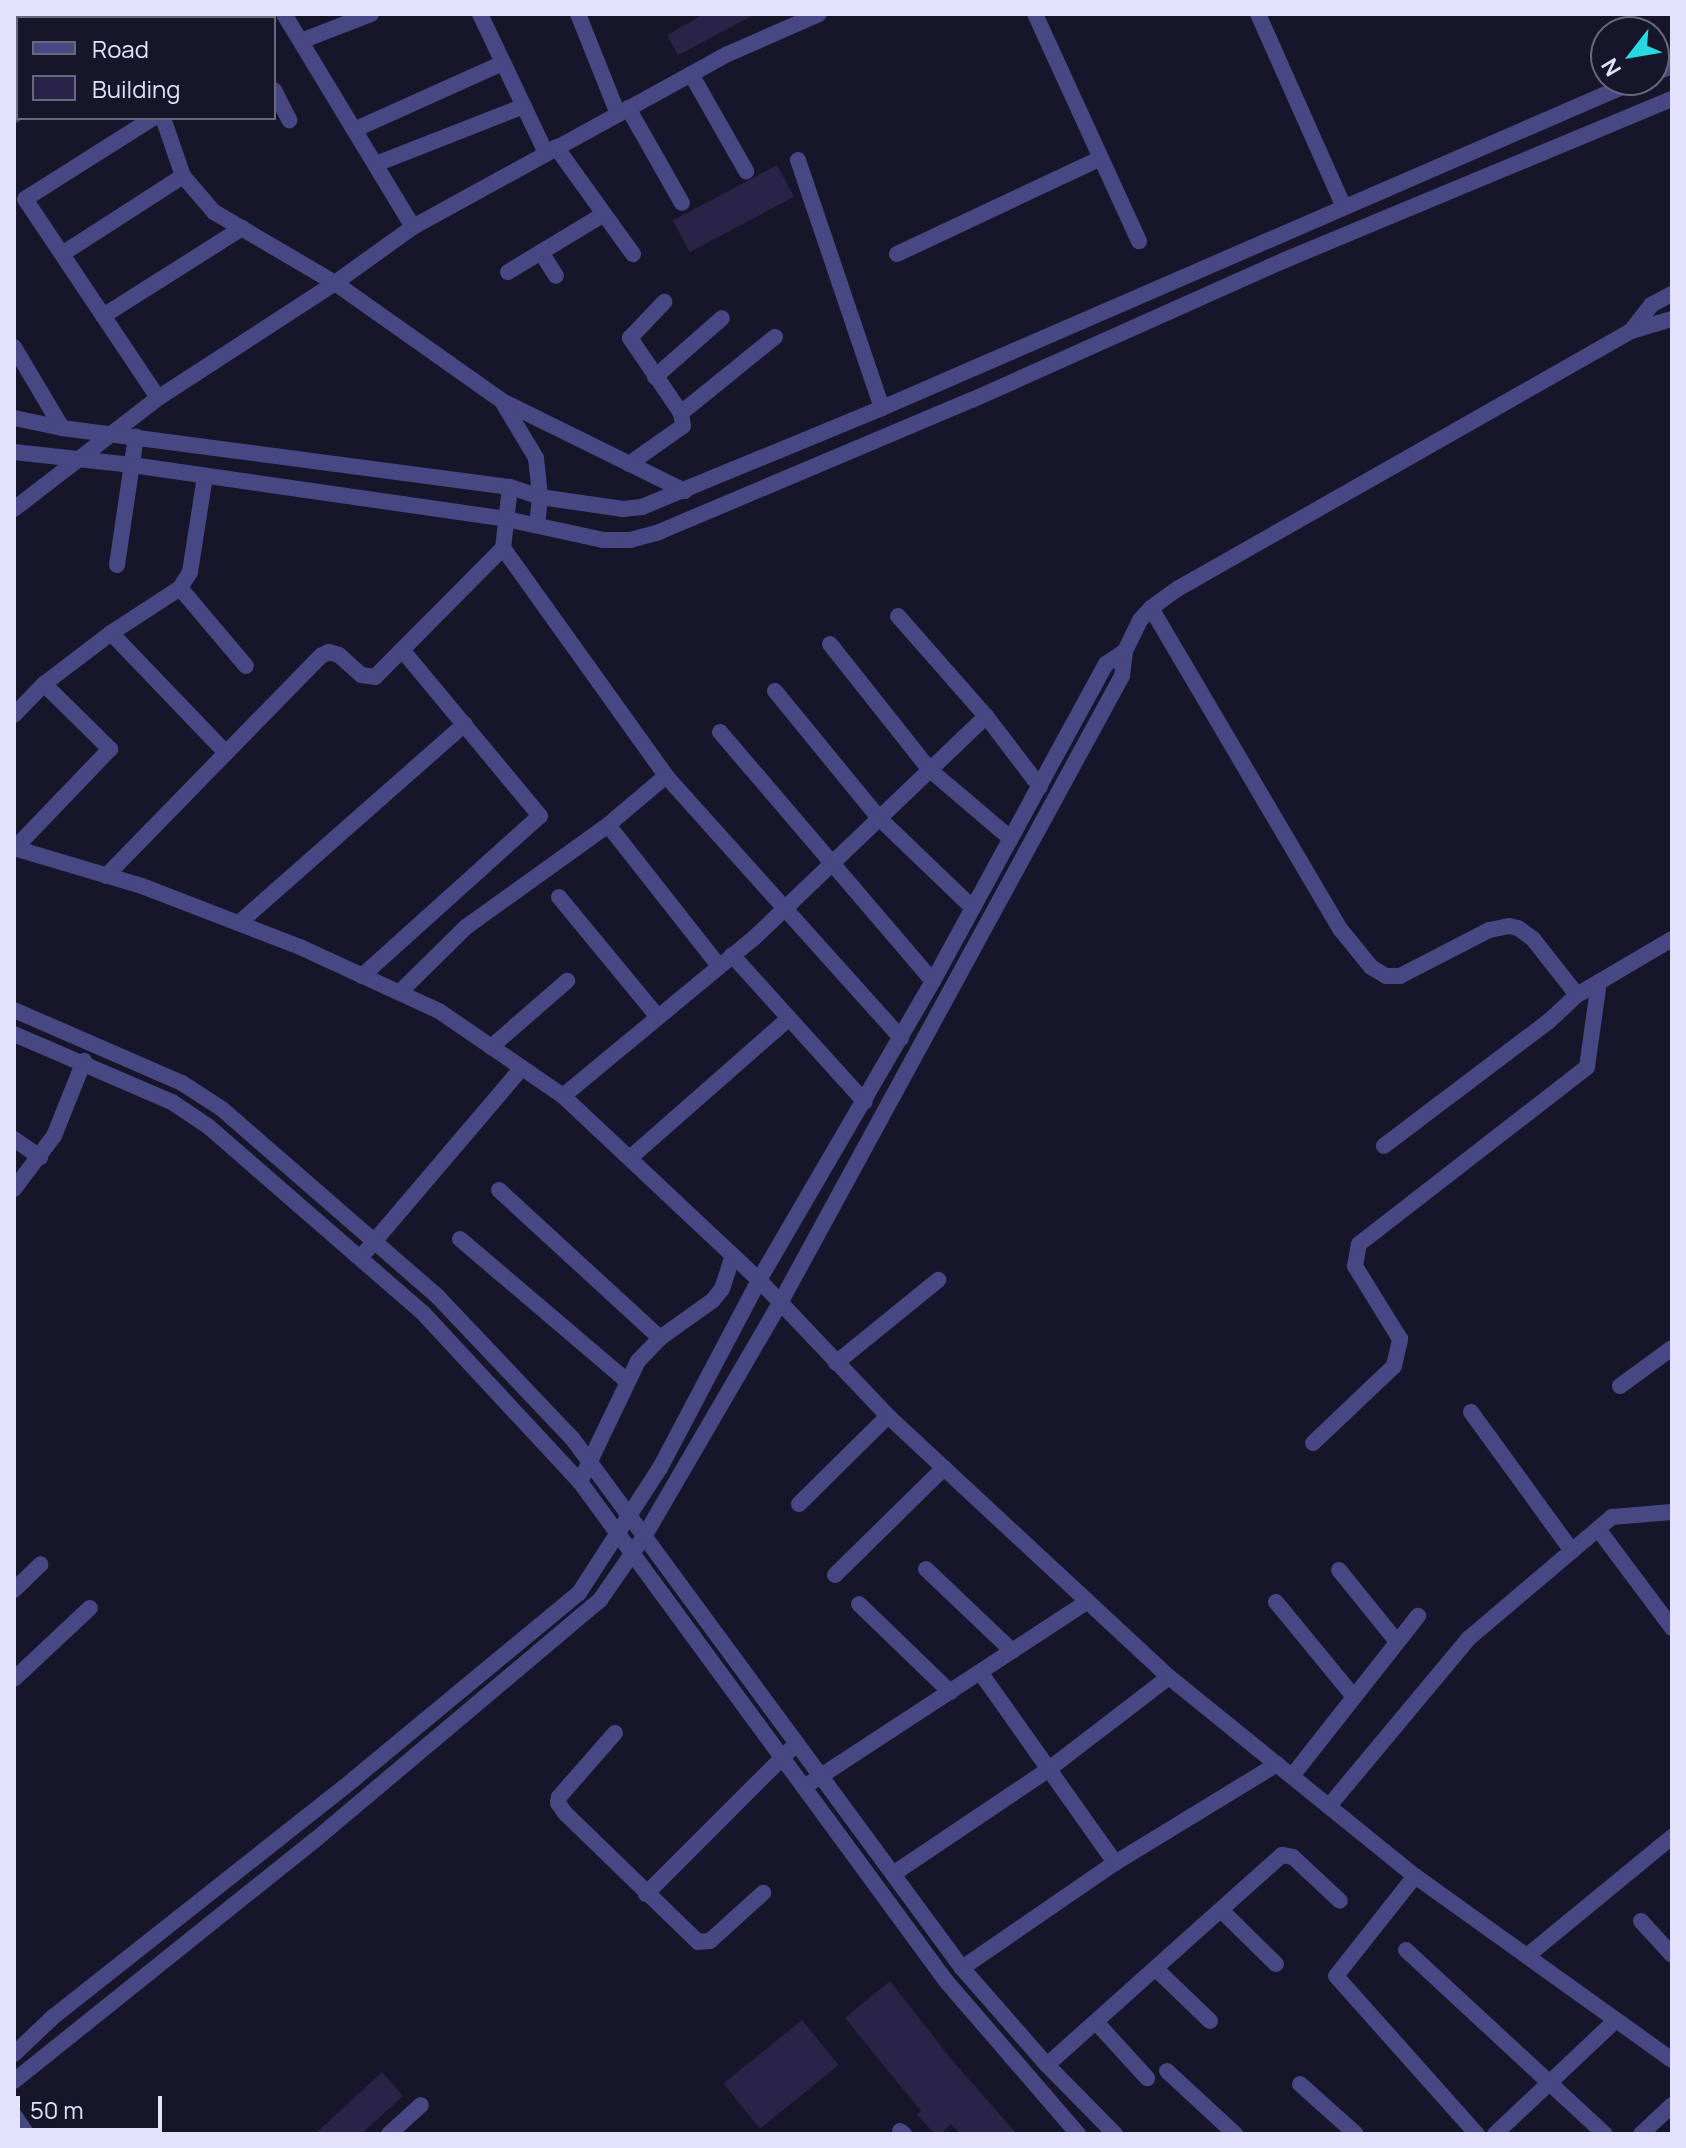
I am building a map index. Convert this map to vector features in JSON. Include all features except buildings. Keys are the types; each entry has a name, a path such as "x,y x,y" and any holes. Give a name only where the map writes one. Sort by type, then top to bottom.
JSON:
{"street":[{"path":"284,14 413,227"},
{"path":"301,41 371,14"},
{"path":"480,14 524,106 551,150 633,254"},
{"path":"578,14 623,111 682,203"},
{"path":"1035,14 1139,241"},
{"path":"1258,14 1343,205"},
{"path":"14,509 158,398 335,283 413,227 691,74 811,16"},
{"path":"356,129 503,63"},
{"path":"691,74 746,171"},
{"path":"276,94 289,120"},
{"path":"14,418 62,428 510,487 540,497 623,509 642,507 882,408 1343,205 1600,96"},
{"path":"14,452 132,465 506,519 603,540 630,540 659,532 972,400 1285,260 1672,99"},
{"path":"376,164 524,106"},
{"path":"150,120 25,199 158,398"},
{"path":"164,120 183,176 214,212 335,283 502,401 685,491"},
{"path":"897,254 1101,158"},
{"path":"798,160 882,408"},
{"path":"62,254 183,176"},
{"path":"508,272 604,214"},
{"path":"103,316 242,228"},
{"path":"541,252 556,276"},
{"path":"1631,331 1651,305 1672,294"},
{"path":"629,464 683,426 681,413 630,338 664,302"},
{"path":"655,377 722,318"},
{"path":"14,2081 315,1840 590,1612 645,1535 779,1305 1122,676 1125,651 1140,620 1151,608 1179,588 1631,331 1672,319"},
{"path":"681,413 775,337"},
{"path":"14,347 62,428"},
{"path":"502,401 536,458 540,497 537,525"},
{"path":"117,565 136,436"},
{"path":"14,715 44,684 111,633 180,588 190,572 205,476"},
{"path":"106,876 329,652 339,655 369,678 382,673 404,652 503,548 510,487"},
{"path":"503,548 666,776 782,910 901,1038"},
{"path":"180,588 246,666"},
{"path":"1151,608 1341,930 1371,967 1386,976 1400,976 1489,930 1509,926 1533,939 1577,995"},
{"path":"898,616 986,716 1040,787"},
{"path":"111,633 226,753"},
{"path":"830,644 930,770 1011,839"},
{"path":"14,2054 53,2017 564,1607 593,1573 616,1531 660,1468 759,1280 865,1102 1106,664 1125,651"},
{"path":"362,976 540,816 404,652"},
{"path":"44,684 110,749 14,848 106,876 239,923 400,992 439,1011 563,1096 759,1280 779,1305 888,1416 1169,1677 1415,1876 1671,2059"},
{"path":"775,691 879,818 973,908"},
{"path":"563,1096 726,961 986,716"},
{"path":"239,923 465,724"},
{"path":"720,732 933,981"},
{"path":"400,992 466,927 608,825 666,776"},
{"path":"608,825 726,961 789,1018 865,1102"},
{"path":"559,897 658,1017"},
{"path":"1384,1146 1549,1021 1577,995 1672,939"},
{"path":"491,1047 567,981"},
{"path":"1313,1443 1394,1366 1400,1339 1355,1266 1359,1244 1587,1067 1599,982"},
{"path":"14,1010 182,1083 259,1139 438,1297 572,1438 962,1968 1047,2065 1115,2134"},
{"path":"631,1157 789,1018"},
{"path":"14,1034 84,1061 172,1102 209,1127 423,1313 580,1482 946,1981 1078,2134"},
{"path":"14,1189 54,1136 84,1061"},
{"path":"361,1257 522,1068"},
{"path":"14,1139 40,1157"},
{"path":"499,1190 660,1338"},
{"path":"460,1239 627,1381"},
{"path":"580,1482 638,1361 660,1338 713,1300 722,1289 733,1256"},
{"path":"836,1363 938,1280"},
{"path":"1620,1386 1672,1348"},
{"path":"1471,1412 1572,1551"},
{"path":"799,1504 888,1416"},
{"path":"835,1575 944,1468"},
{"path":"1329,1806 1468,1639 1612,1517 1672,1512"},
{"path":"1598,1529 1672,1628"},
{"path":"14,1590 41,1564"},
{"path":"926,1569 1012,1651"},
{"path":"1339,1570 1397,1642"},
{"path":"804,1787 1088,1601"},
{"path":"1276,1602 1354,1697"},
{"path":"859,1604 950,1692"},
{"path":"14,1679 90,1608"},
{"path":"1292,1776 1418,1616"},
{"path":"980,1672 1115,1863"},
{"path":"893,1874 1049,1769 1169,1677"},
{"path":"615,1733 559,1797 558,1803 691,1938 704,1943 763,1893"},
{"path":"646,1894 780,1756 796,1744"},
{"path":"962,1968 1115,1863 1277,1764"},
{"path":"1527,1956 1672,1837"},
{"path":"1047,2065 1282,1855 1293,1857 1340,1901"},
{"path":"1415,1876 1336,1976 1477,2134"},
{"path":"1221,1910 1276,1964"},
{"path":"1641,1921 1672,1955"},
{"path":"1406,1950 1605,2134"},
{"path":"1156,1969 1210,2021"},
{"path":"1495,2134 1616,2020"},
{"path":"1096,2022 1147,2078"},
{"path":"1167,2071 1235,2134"},
{"path":"1300,2084 1356,2134"},
{"path":"389,2134 421,2105"},
{"path":"1641,2134 1672,2105"},
{"path":"14,2115 27,2134"}]}
